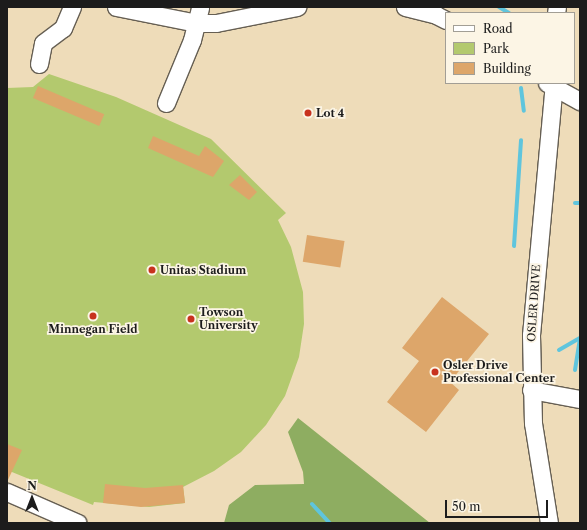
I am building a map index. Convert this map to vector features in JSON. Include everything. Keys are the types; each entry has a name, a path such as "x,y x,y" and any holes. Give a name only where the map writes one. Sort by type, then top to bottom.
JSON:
{"street":[{"path":"39,64 43,43 63,28 72,7"},
{"path":"116,7 198,15 216,23 297,7"},
{"path":"405,7 436,15 445,20"},
{"path":"166,103 184,62 198,15"},
{"path":"552,84 580,101"},
{"name":"OSLER DRIVE","path":"549,523 536,451 530,390 531,334 535,272 552,84"},
{"path":"530,390 580,399"},
{"path":"7,492 78,523"}],"green space":[{"name":"Unitas Stadium","path":"49,74 116,97 211,139 286,213 278,220 291,247 303,292 304,324 299,357 285,396 266,425 241,452 214,471 183,487 185,503 149,507 94,502 93,505 7,470 7,88 33,87"},
{"path":"298,418 430,523 224,523 229,505 255,485 304,484 303,472 288,432"}],"building":[{"path":"38,86 104,114 99,126 33,98"},
{"path":"153,136 199,156 205,146 224,161 213,177 148,148"},
{"path":"240,175 257,192 249,200 229,185"},
{"path":"307,235 345,241 340,268 303,262"},
{"name":"Osler Drive Professional Center","path":"442,297 489,334 450,382 459,390 426,432 387,402 419,361 402,348"},
{"path":"7,444 22,450 7,482"},
{"path":"105,484 145,488 183,485 185,503 141,507 103,503"}],"waterway":[{"path":"499,7 507,12"},
{"path":"521,88 524,111"},
{"path":"514,246 521,140"},
{"path":"575,203 580,203"},
{"path":"559,350 580,338"},
{"path":"575,370 580,339"},
{"path":"312,504 330,523"}],"place":[{"name":"Lot 4","path":"308,113"},
{"name":"Unitas Stadium","path":"152,270"},
{"name":"Minnegan Field","path":"93,316"},
{"name":"Towson University","path":"191,319"},
{"name":"Osler Drive Professional Center","path":"435,372"}]}
